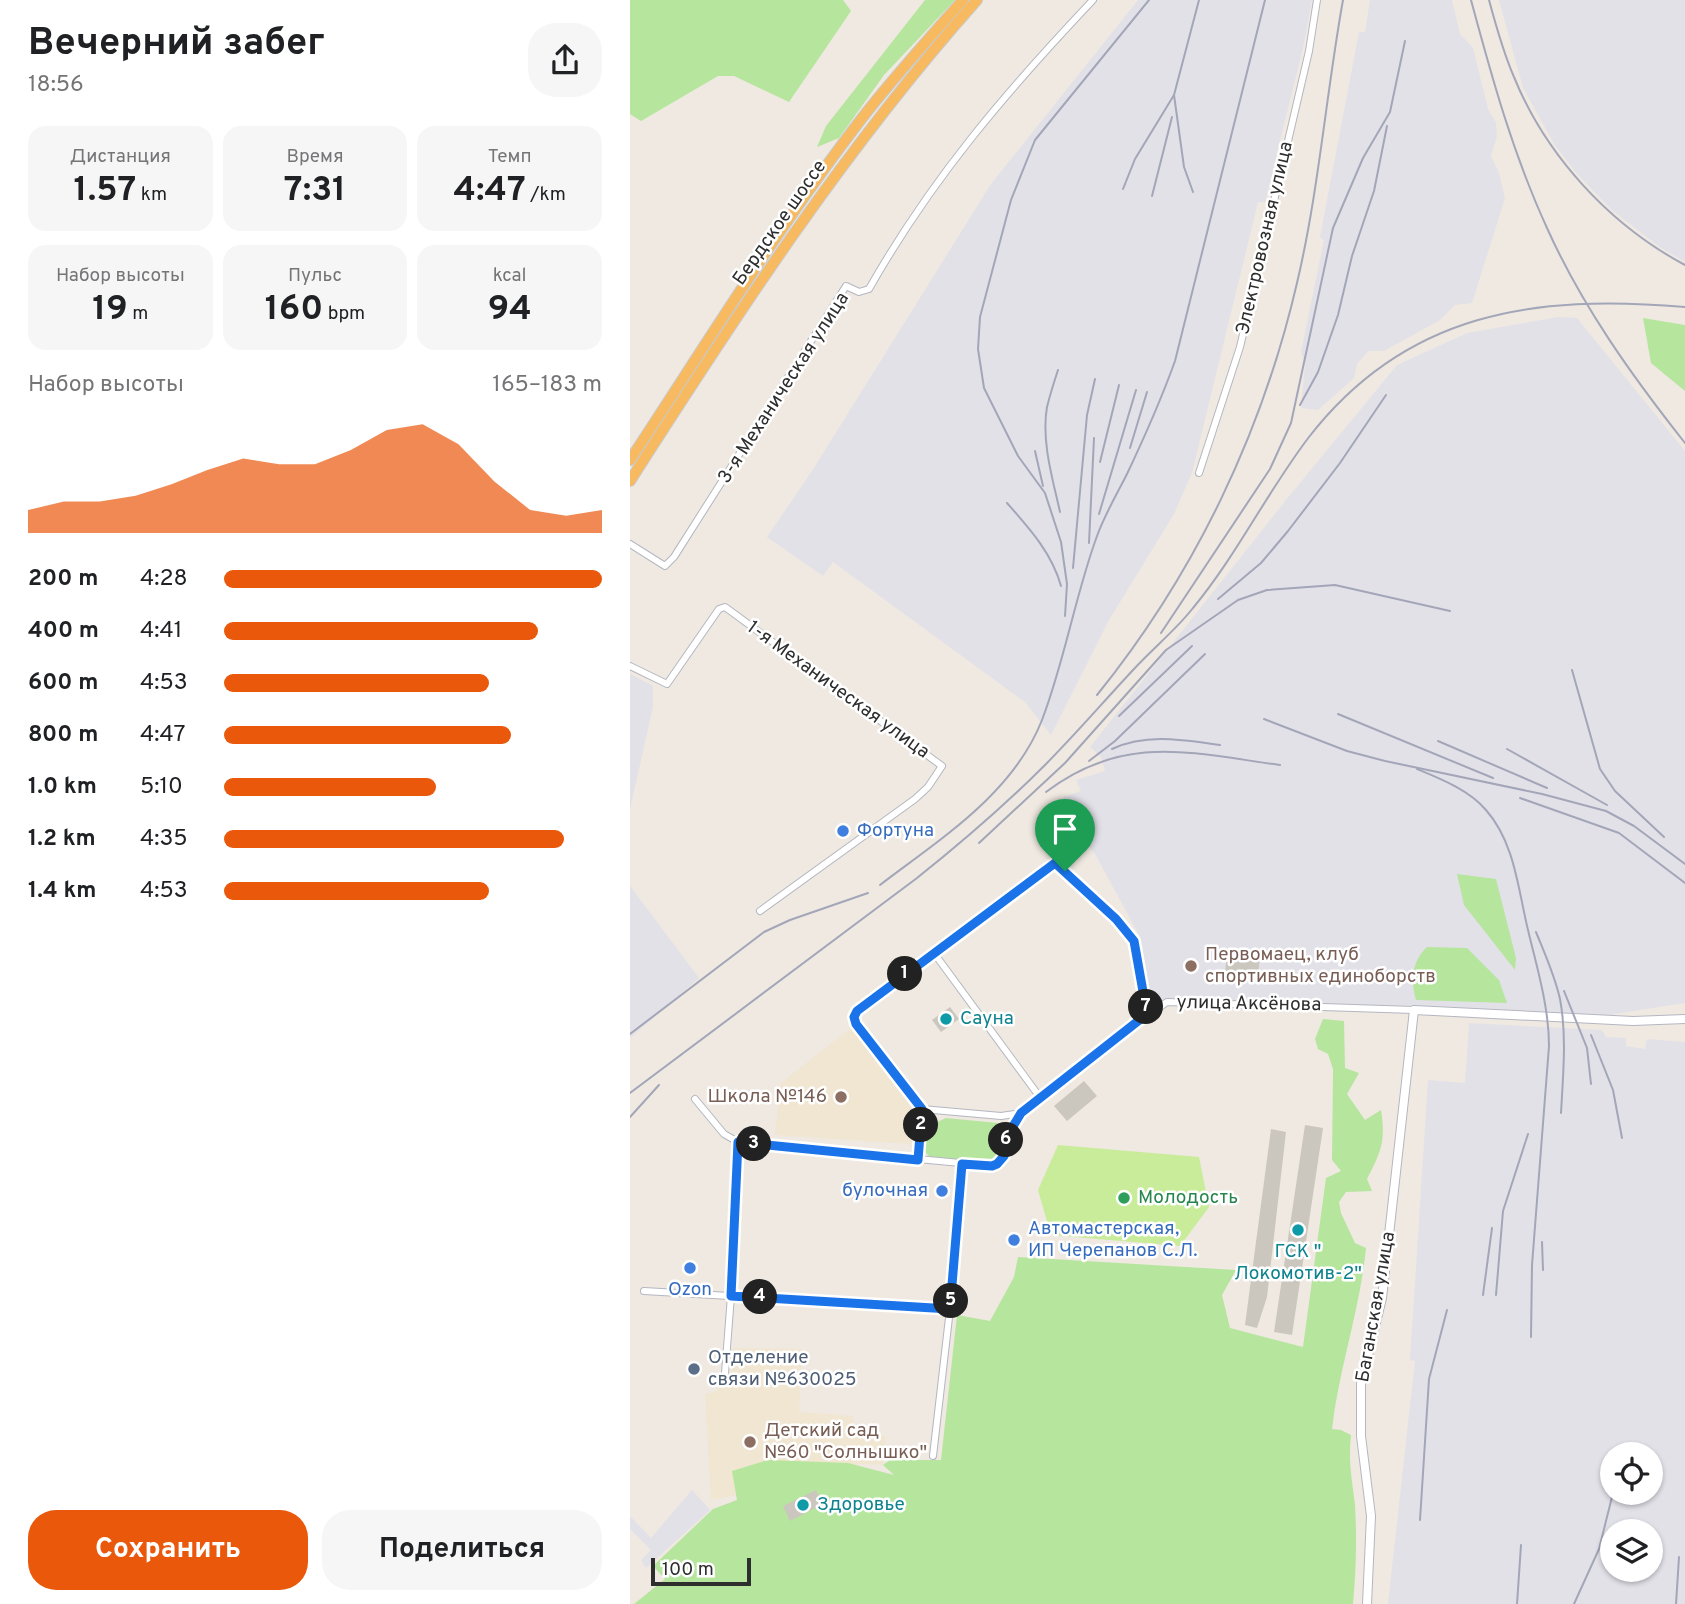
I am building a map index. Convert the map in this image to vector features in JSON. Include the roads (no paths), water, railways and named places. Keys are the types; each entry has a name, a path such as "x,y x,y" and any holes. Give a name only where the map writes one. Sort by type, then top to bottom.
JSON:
{"highway":[{"name":"Бердское шоссе","path":"630,460 774,240 827,166 867,112 963,0"},
{"name":"Бердское шоссе","path":"630,481 790,237 877,119 977,0"}],"street":[{"name":"3-я Механическая улица","path":"630,544 665,566 674,557 846,286 859,292 869,289 935,183 1016,82 1093,0"},
{"name":"Электровозная улица","path":"1199,473 1240,348 1309,51 1317,0"},
{"name":"1-я Механическая улица","path":"630,666 667,684 719,609 725,607 942,766 928,787 915,799 760,911"},
{"path":"918,1160 922,1109 856,1024 854,1017 857,1011 1055,863 1116,919 1134,941 1147,1014"},
{"path":"934,953 1039,1097"},
{"name":"улица Аксёнова","path":"738,1142 992,1166 1004,1156 1009,1133 1021,1113 1147,1014 1167,1002 1633,1021 1685,1019"},
{"name":"Баганская улица","path":"1367,1604 1371,1516 1361,1436 1361,1384 1385,1277 1414,1010"},
{"path":"695,1099 724,1134 738,1142 731,1296 724,1373"},
{"path":"922,1109 1001,1116 1021,1113"},
{"path":"933,1456 950,1309 962,1164"},
{"path":"644,1291 950,1309"}],"railway":[{"path":"1065,616 1067,584 1061,542 1045,493 1018,456 984,388 978,349 980,317 1011,200 1035,140 1149,0"},
{"path":"1123,189 1135,159 1174,95 1199,0"},
{"path":"880,885 950,832 994,793 1013,771 1042,720 1097,536 1146,432 1175,361 1265,0"},
{"path":"1097,695 1132,649 1194,552 1244,448 1265,394 1305,248 1343,0"},
{"path":"1471,0 1514,144 1535,200 1561,257 1609,340 1685,443"},
{"path":"1489,0 1503,49 1527,106 1562,161 1606,209 1657,249 1685,265"},
{"path":"1161,633 1270,469 1291,423 1333,228 1363,158 1390,112 1405,41"},
{"path":"1174,95 1184,167 1193,192"},
{"path":"1152,196 1172,117"},
{"path":"1300,405 1318,372 1338,315 1352,256 1374,191 1387,126"},
{"path":"630,1093 917,878 1029,781 1186,616 1224,567 1279,479 1309,437 1347,395 1388,362 1431,338 1477,320 1526,309 1577,304 1685,307"},
{"path":"1058,370 1047,407 1046,433 1060,512"},
{"path":"1073,568 1087,415 1095,379"},
{"path":"1100,462 1119,385"},
{"path":"1099,514 1136,390"},
{"path":"1130,448 1147,392"},
{"path":"1218,599 1261,563 1288,531 1340,463 1386,395"},
{"path":"1089,543 1094,438"},
{"path":"1035,451 1043,486"},
{"path":"1007,503 1046,552 1061,586"},
{"path":"979,843 1065,763 1166,650 1238,600 1267,590 1335,585 1450,611"},
{"path":"1119,716 1192,646"},
{"path":"1089,761 1115,741 1205,654"},
{"path":"1572,670 1600,769 1615,791 1664,837"},
{"path":"1338,714 1493,778"},
{"path":"1264,719 1347,751 1542,794 1606,811 1634,826 1685,864"},
{"path":"1112,749 1152,739 1220,745"},
{"path":"1438,741 1547,788"},
{"path":"1507,749 1607,805"},
{"path":"1046,792 1075,773 1103,761 1131,754 1187,753 1280,765"},
{"path":"1417,769 1471,797 1496,823 1514,867 1542,988 1549,1046 1532,1265 1531,1337"},
{"path":"1520,798 1619,833 1685,883"},
{"path":"630,1034 764,932 790,920 868,893"},
{"path":"1536,932 1550,965 1562,1013 1564,1056 1561,1113"},
{"path":"1564,991 1587,1048 1591,1084"},
{"path":"1591,1035 1613,1090 1622,1138"},
{"path":"630,1117 659,1085"},
{"path":"1496,1295 1503,1211 1528,1134"},
{"path":"1483,1295 1492,1228"},
{"path":"1542,1242 1543,1270"},
{"path":"1420,1520 1429,1379 1447,1310"},
{"path":"1574,1604 1599,1549 1610,1505"},
{"path":"1517,1604 1521,1545"},
{"path":"1676,1604 1679,1557"}],"place":[{"name":"Фортуна","path":"843,831"},
{"name":"Первомаец, клуб спортивных единоборств","path":"1191,966"},
{"name":"Сауна","path":"946,1019"},
{"name":"Школа №146","path":"841,1097"},
{"name":"булочная","path":"942,1191"},
{"name":"Молодость","path":"1124,1198"},
{"name":"ГСК \" Локомотив-2\"","path":"1298,1230"},
{"name":"Автомастерская, ИП Черепанов С.Л.","path":"1014,1240"},
{"name":"Ozon","path":"690,1268"},
{"name":"Отделение связи №630025","path":"694,1369"},
{"name":"Детский сад №60 \"Солнышко\"","path":"750,1442"},
{"name":"Здоровье","path":"803,1505"}]}
